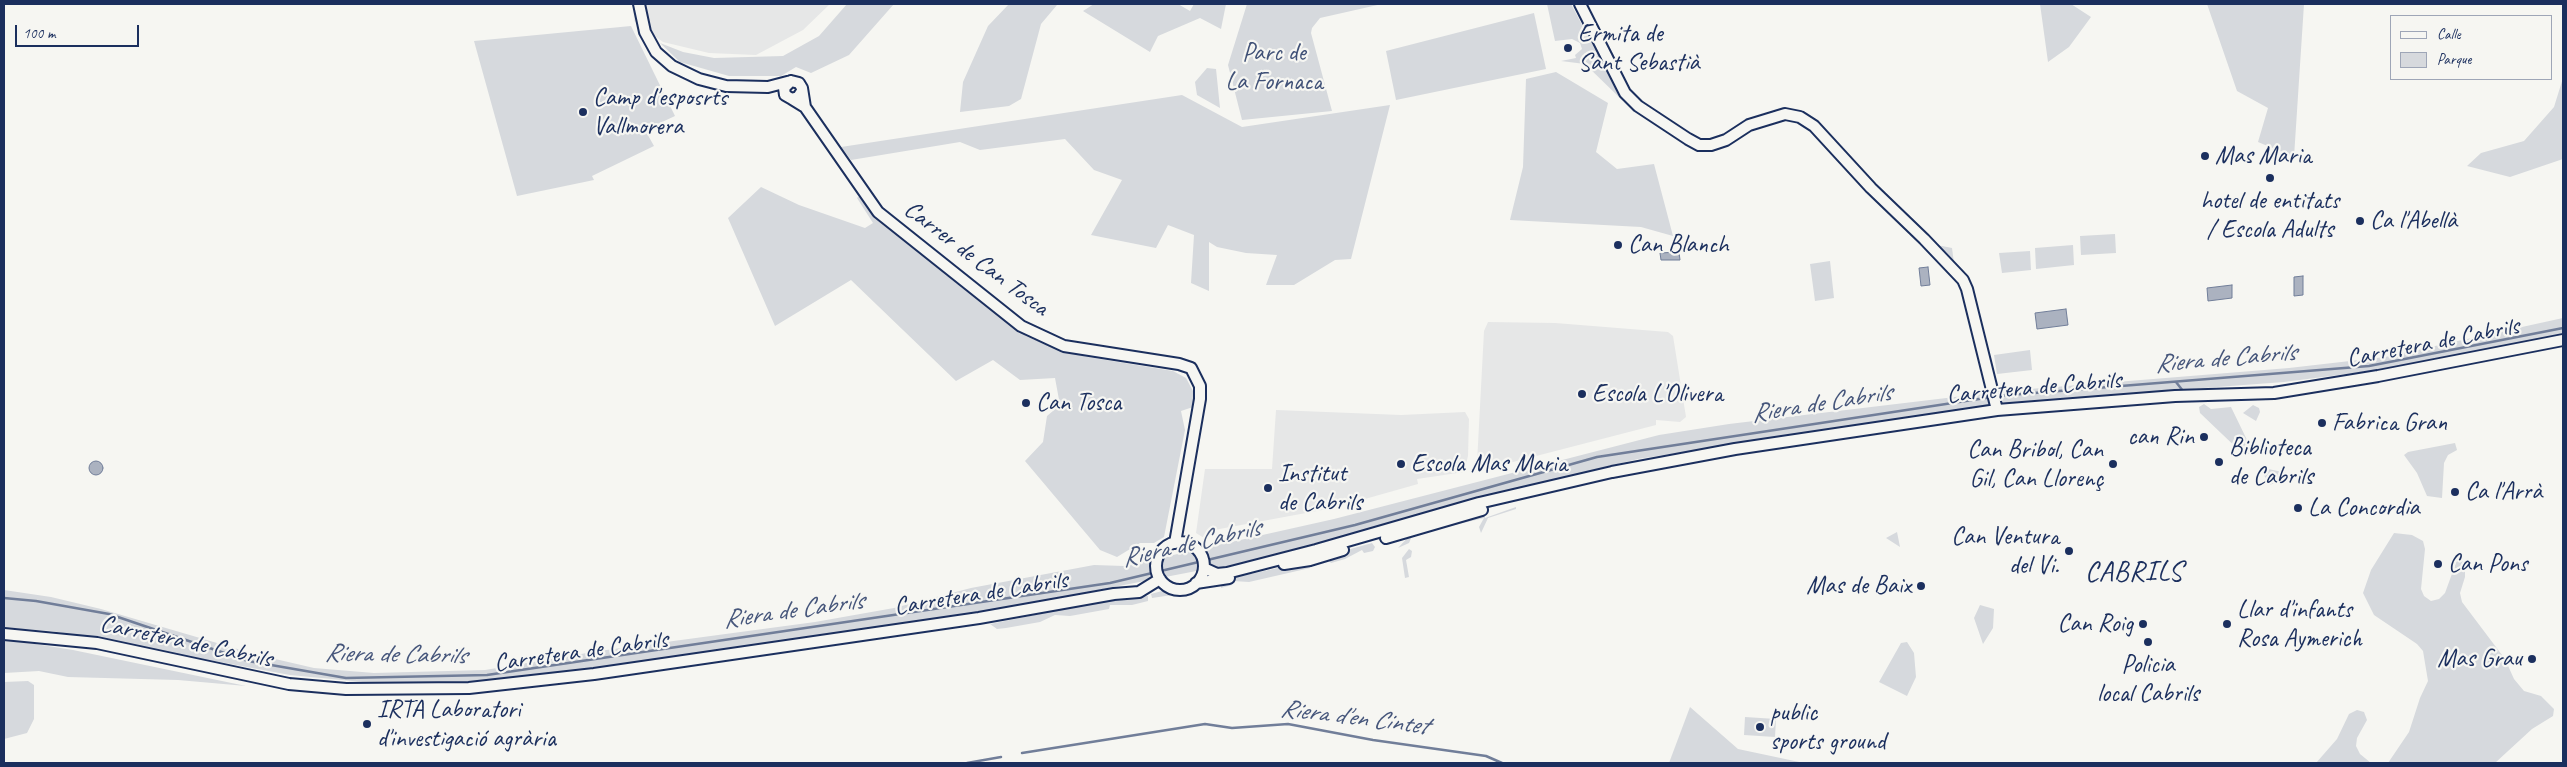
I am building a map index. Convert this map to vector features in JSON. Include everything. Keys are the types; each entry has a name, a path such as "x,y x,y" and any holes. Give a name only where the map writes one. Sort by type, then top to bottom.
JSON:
{"street":[{"path":"639,4 645,32 656,52 672,66 699,80 726,86 768,87 791,81 799,84 805,107"},
{"path":"1580,4 1625,93 1638,106 1699,145 1712,146 1749,125 1785,114 1800,117 1814,126 1871,188 1924,238 1963,280 1967,289 1996,408"},
{"path":"789,98 784,88 791,81"},
{"path":"768,87 805,107"},
{"path":"789,98 798,97 802,92"},
{"name":"Carrer de Can Tosca","path":"805,107 878,212 1022,326 1064,346 1179,364 1192,368 1200,386 1200,399 1175,543"},
{"name":"Carretera de Cabrils","path":"1204,568 1217,574 1227,573 1316,550 1479,503 1612,472 1735,449 1996,408 2175,396 2274,393 2378,376 2563,340"},
{"name":"Carretera de Cabrils","path":"1196,584 1232,578 1253,570 1310,560 1493,506 1540,489"},
{"path":"1182,542 1195,547 1203,560 1204,568 1196,584 1181,590 1169,588 1157,573 1158,558 1167,546 1175,543 1182,542"},
{"name":"Carretera de Cabrils","path":"4,634 97,643 290,684 346,689 469,688 594,674 979,618 1114,594 1138,592 1160,579"}],"shaded area":[{"path":"633,4 830,4 803,30 756,55 709,53 663,42 634,21"},
{"path":"1679,252 1680,260 1661,260 1660,253"},
{"path":"1928,267 1930,285 1921,286 1919,268"},
{"path":"2303,276 2303,295 2294,296 2294,277"},
{"path":"2232,285 2232,298 2208,301 2207,288"},
{"path":"2066,309 2068,325 2037,329 2035,313"},
{"name":"Escola L'Olivera","path":"1488,322 1555,323 1668,332 1673,336 1686,417 1680,422 1656,420 1656,425 1482,470 1478,467 1477,463 1484,331"},
{"path":"1276,410 1401,415 1465,412 1469,419 1468,456 1464,472 1417,479 1418,484 1333,508 1214,530 1204,538 1196,533 1205,469 1272,469"},
{"path":"93,461 99,461 103,468 99,475 93,475 89,471 89,465"}],"green space":[{"path":"847,4 894,4 849,55 811,73 796,67 781,76 729,76 680,62 660,43 683,52 714,58 783,56 819,36"},
{"path":"1009,4 1057,5 1041,24 1021,99 1009,106 960,112 963,82 988,26"},
{"path":"1094,4 1178,4 1190,11 1194,4 1226,4 1221,29 1200,18 1158,36 1150,52 1083,11"},
{"name":"Parc de La Fornaca","path":"1247,4 1382,4 1320,18 1312,28 1311,33 1332,111 1242,120 1228,65"},
{"path":"1547,4 1571,4 1622,100 1585,64 1561,61 1576,58 1575,55 1582,49 1580,43 1572,39 1555,41"},
{"path":"2040,4 2071,4 2091,17 2069,47 2048,62"},
{"path":"2207,4 2304,4 2294,157 2258,142 2268,108 2237,91"},
{"path":"1534,13 1546,69 1396,100 1386,51"},
{"name":"Camp d'esposrts Vallmorera","path":"631,26 675,116 645,130 654,146 592,176 594,180 517,196 474,41"},
{"path":"1207,68 1216,69 1220,108 1197,95 1195,82"},
{"path":"1556,72 1608,103 1596,152 1617,169 1654,164 1673,236 1641,227 1510,220 1523,167 1526,79"},
{"path":"2563,78 2563,159 2510,177 2467,166 2481,153 2524,141 2554,107"},
{"path":"1182,95 1242,127 1390,105 1351,259 1335,260 1294,285 1266,285 1277,255 1246,253 1217,247 1209,242 1209,291 1191,283 1194,235 1168,225 1156,248 1091,235 1122,180 1094,170 1065,139 980,150 960,142 851,160 841,147"},
{"path":"761,187 799,205 865,228 873,223 857,198 860,195 881,221 961,287 1026,336 1056,349 1088,357 1173,371 1186,378 1194,393 1193,407 1181,411 1185,430 1164,537 1154,543 1140,543 1117,557 1100,550 1025,461 1043,442 1047,416 1060,405 1055,378 1020,380 993,360 956,381 851,280 775,326 728,218"},
{"path":"2115,234 2116,253 2081,255 2080,236"},
{"path":"1937,245 1952,248 1954,263"},
{"path":"2073,245 2074,265 2036,269 2035,248"},
{"path":"2030,251 2031,270 2002,273 1999,253"},
{"path":"1830,261 1834,298 1815,301 1810,264"},
{"path":"2563,318 2563,334 2370,371 2284,382 2016,402 1638,459 1503,492 1335,542 1226,567 1217,567 974,614 668,659 493,682 452,684 373,683 290,675 52,631 4,628 4,590 51,597 101,609 258,655 314,668 374,673 485,670 599,651 815,622 894,608 971,588 1094,565 1124,566 1334,519 1659,435 1729,424 2005,391 2289,368 2385,357"},
{"path":"2030,350 2032,370 1997,374 1994,355"},
{"path":"2204,404 2211,409 2231,407 2248,442 2257,445 2253,453 2244,455 2200,413 2199,407"},
{"path":"2253,405 2259,408 2260,412 2256,421 2243,413"},
{"path":"2455,443 2457,450 2448,455 2444,463 2442,498 2427,496 2417,473 2404,455 2408,452"},
{"path":"2259,467 2287,473 2286,477 2270,485"},
{"path":"1516,507 1516,509 1488,518 1481,533 1479,527 1484,518 1417,534 1412,536 1409,543 1398,548 1412,533 1484,512 1485,518"},
{"path":"1897,532 1900,547 1886,538"},
{"path":"2394,533 2412,535 2423,541 2425,549 2421,589 2424,596 2431,601 2439,599 2445,593 2457,560 2465,562 2465,577 2460,593 2462,602 2505,659 2514,679 2524,691 2541,696 2554,709 2553,716 2532,729 2495,763 2388,763 2409,732 2420,698 2428,681 2423,651 2417,644 2374,615 2363,593 2371,570"},
{"path":"1372,543 1375,547 1373,551 1364,553 1362,550 1345,559 1331,563 1327,559 1329,555"},
{"path":"1409,549 1412,551 1411,557 1406,560 1409,577 1405,578 1402,558"},
{"path":"1308,561 1311,562 1310,568 1249,582 1233,581 1232,585 1221,588 1221,583 1238,577"},
{"path":"1162,591 1172,595 1152,598 1151,594"},
{"path":"1148,596 1148,601 1132,605 1110,605 1109,609 1070,616 1055,615 1040,622 997,629 990,624 1124,597"},
{"path":"1980,605 1994,609 1993,628 1983,644 1974,618"},
{"path":"4,639 73,650 246,686 178,680 68,677 39,671 4,673"},
{"path":"1907,642 1914,653 1916,677 1907,696 1879,682 1901,643"},
{"path":"28,681 34,685 34,719 27,733 4,739 4,682"},
{"path":"1690,707 1738,749 1804,763 1669,763"},
{"path":"2357,710 2364,712 2367,720 2357,738 2356,746 2360,754 2371,763 2316,763 2337,739 2349,714"},
{"name":"public sports ground","path":"1745,717 1776,719 1775,737 1744,735"}],"waterway":[{"name":"Riera de Cabrils","path":"1997,396 2369,366 2563,328"},
{"path":"2176,382 2183,391"},
{"name":"Riera de Cabrils","path":"4,598 36,601 109,614 248,661 346,678 487,675 1110,583 1355,525 1597,457 1992,397"},
{"name":"Riera d'en Cintet","path":"1022,753 1205,724 1232,728 1288,724 1373,740 1486,756 1502,763"},
{"name":"Riera d'en Cintet","path":"967,763 1001,757"}],"place":[{"name":"Ermita de Sant Sebastià","path":"1568,48"},
{"name":"Camp d'esposrts Vallmorera","path":"583,112"},
{"name":"Mas Maria","path":"2205,156"},
{"name":"hotel de entitats / Escola Adults","path":"2270,178"},
{"name":"Ca l'Abellà","path":"2360,221"},
{"name":"Can Blanch","path":"1618,245"},
{"name":"Escola L'Olivera","path":"1582,394"},
{"name":"Can Tosca","path":"1026,403"},
{"name":"Fabrica Gran","path":"2322,423"},
{"name":"can Rin","path":"2204,437"},
{"name":"Biblioteca de Cabrils","path":"2219,462"},
{"name":"Escola Mas Maria","path":"1401,464"},
{"name":"Can Bribol, Can Gil, Can Llorenç","path":"2113,464"},
{"name":"Institut de Cabrils","path":"1268,488"},
{"name":"Ca l'Arrà","path":"2455,492"},
{"name":"La Concordia","path":"2298,508"},
{"name":"Can Ventura del Vi.","path":"2069,551"},
{"name":"Can Pons","path":"2438,564"},
{"name":"Mas de Baix","path":"1921,586"},
{"name":"Can Roig","path":"2143,624"},
{"name":"Llar d'infants Rosa Aymerich","path":"2227,624"},
{"name":"Policia local Cabrils","path":"2148,642"},
{"name":"Mas Grau","path":"2532,659"},
{"name":"IRTA Laboratori d'investigació agrària","path":"367,724"},
{"name":"public sports ground","path":"1760,727"}],"district":[{"name":"CABRILS","path":"2134,573"}]}
